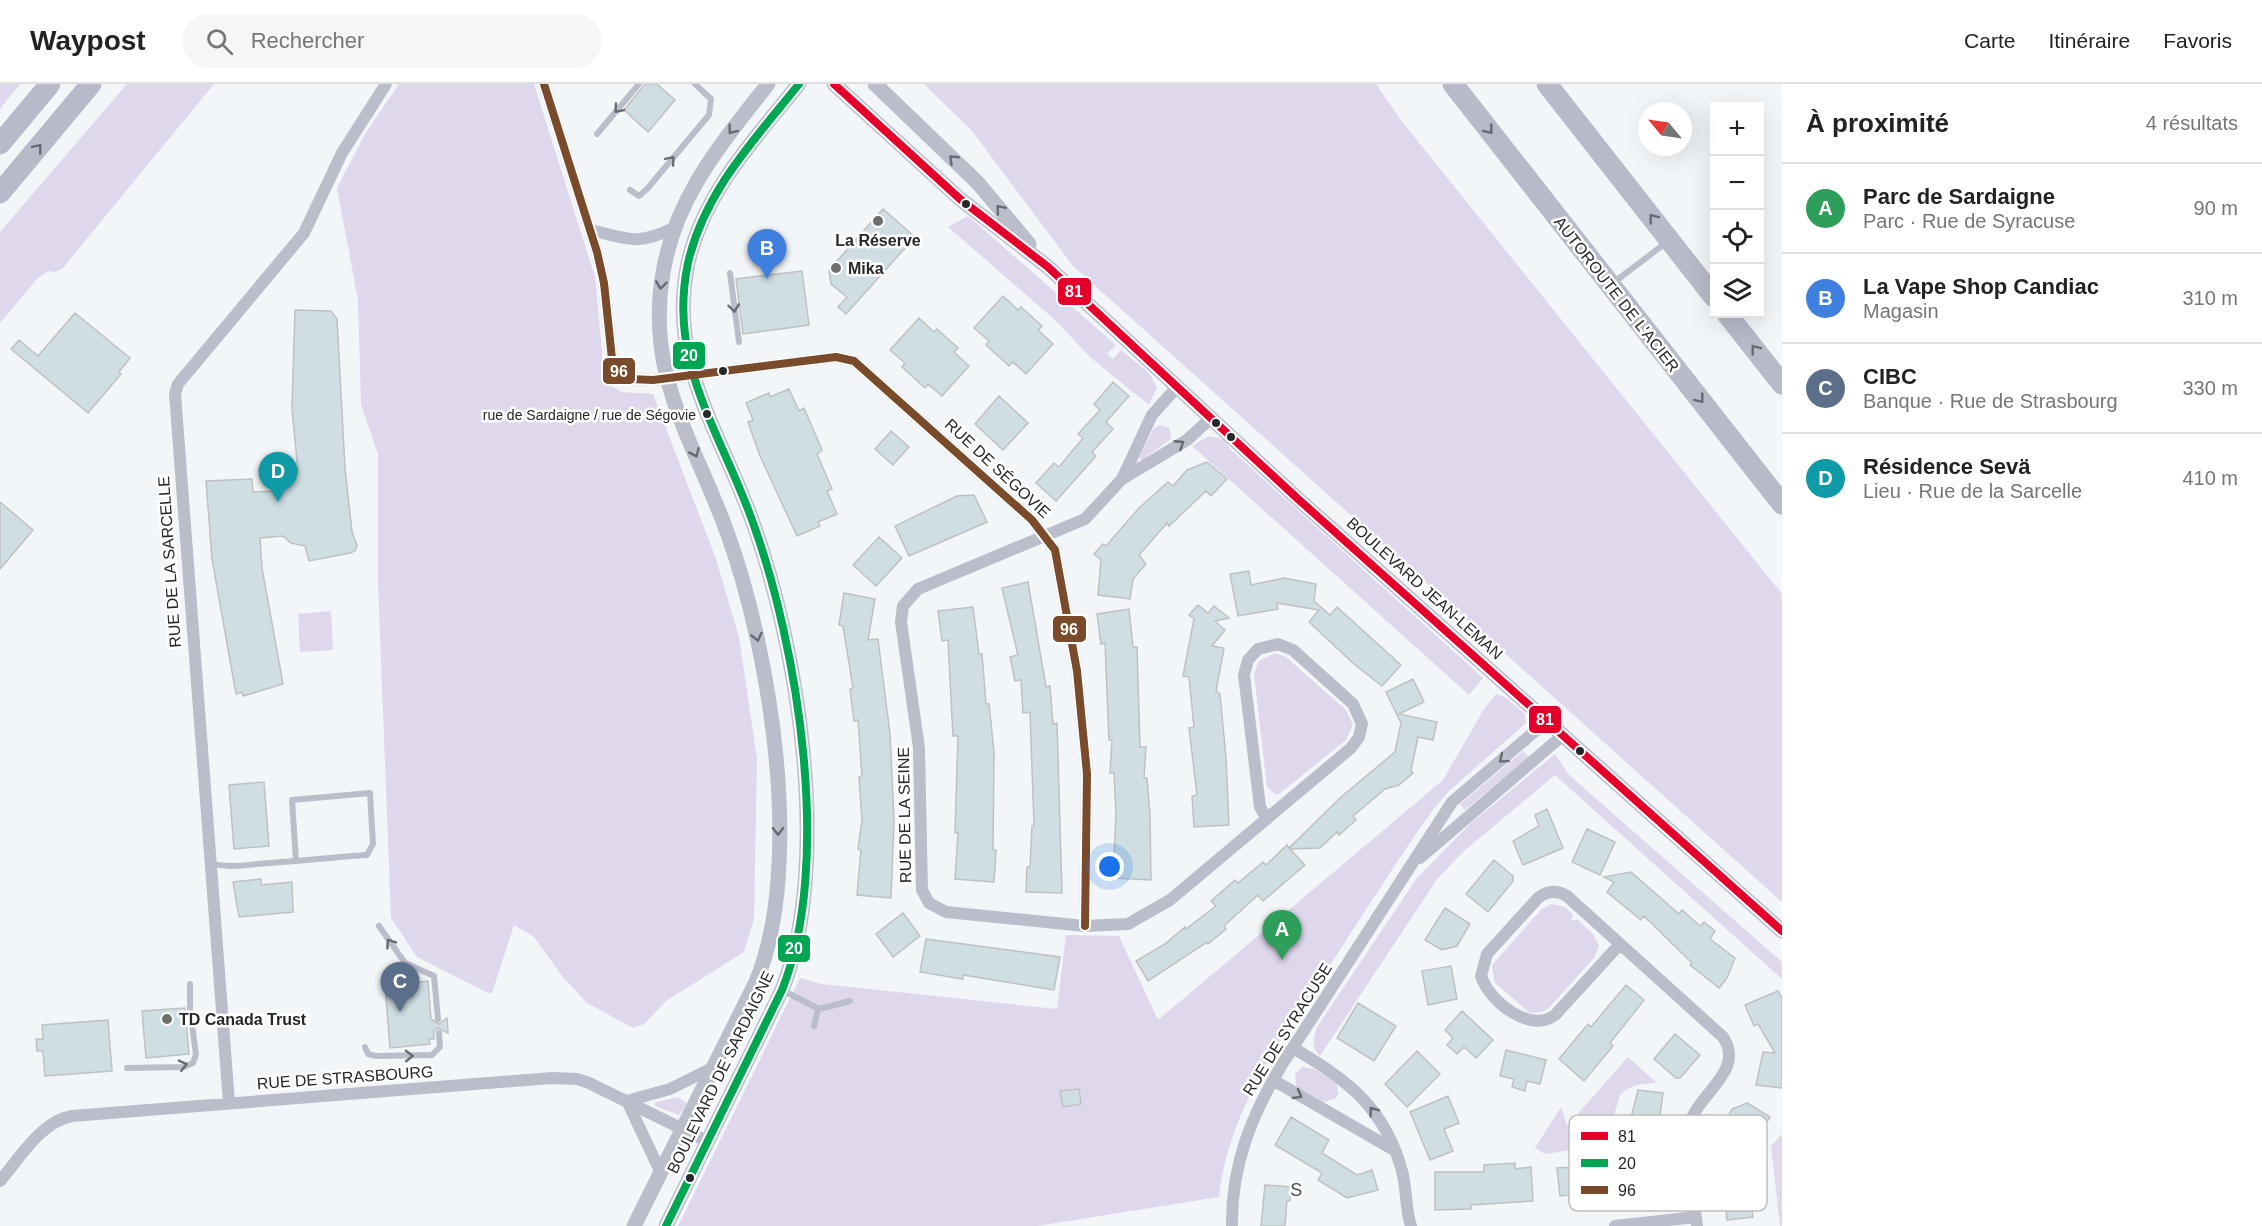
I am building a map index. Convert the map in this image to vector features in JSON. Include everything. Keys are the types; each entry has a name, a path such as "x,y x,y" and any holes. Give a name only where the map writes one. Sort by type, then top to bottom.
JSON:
{"highway":[{"path":"0,144 50,84"},
{"path":"0,193 91,84"},
{"name":"AUTOROUTE DE L'ACIER","path":"1453,84 1782,504"},
{"path":"1547,84 1710,292"},
{"path":"1730,318 1782,384"}],"street":[{"name":"RUE DE LA SARCELLE","path":"228,1103 174,394 178,384 304,233 342,153 386,84"},
{"path":"544,84 591,230 604,283 608,343 614,364 623,375 634,381 666,379"},
{"name":"BOULEVARD DE SARDAIGNE","path":"634,1226 756,982 769,941 777,880 777,778 765,677 743,584 724,524 676,410 666,379 659,330 663,272 674,228 686,198 704,166 768,84"},
{"name":"BOULEVARD DE SARDAIGNE","path":"666,1226 782,990 798,943 806,876 803,763 795,689 783,625 761,546 692,376 685,349 683,309 688,266 696,237 721,185 799,84"},
{"name":"BOULEVARD JEAN-LEMAN","path":"834,84 960,199 1048,267 1211,418 1782,931"},
{"name":"BOULEVARD JEAN-LEMAN","path":"875,84 978,183 1048,267"},
{"path":"591,230 637,241 655,237 674,228"},
{"name":"RUE DE SÉGOVIE","path":"666,379 836,357 854,361 1024,512 1047,536 1055,550 1062,581 1081,704 1088,808 1085,926"},
{"name":"RUE DE LA SEINE","path":"1122,479 1152,415 1177,387"},
{"name":"RUE DE LA SEINE","path":"1211,418 1187,440 1122,479 1084,519 918,589 903,606 901,622 920,748 923,829 921,884 929,903 946,912 1085,926 1119,926 1151,912 1267,819 1351,748 1359,737 1362,724 1353,704 1293,650 1278,644 1265,646 1252,654 1244,675 1260,807 1267,819"},
{"name":"RUE DE SYRACUSE","path":"1232,1226 1233,1192 1244,1140 1253,1116 1273,1080 1452,802 1547,720"},
{"name":"RUE DE SYRACUSE","path":"1412,865 1563,735"},
{"path":"1620,944 1556,1015 1545,1022 1530,1022 1517,1016 1487,988 1481,976 1487,954 1538,898 1546,893 1557,891 1567,896 1718,1032 1728,1047 1727,1069 1697,1107 1694,1115"},
{"path":"1293,1048 1332,1071 1362,1096 1379,1118 1402,1172 1411,1226"},
{"path":"661,1173 627,1101 670,1089 714,1067"},
{"name":"RUE DE STRASBOURG","path":"0,1181 45,1129 66,1117 560,1078 583,1080 706,1142"},
{"path":"1273,1080 1394,1150"},
{"path":"1615,1226 1697,1221"}],"lane":[{"path":"597,134 639,84"},
{"path":"630,190 639,195 647,189 709,115 711,99 695,84"},
{"path":"1610,285 1670,240"},
{"path":"730,273 739,342"},
{"path":"209,862 222,866 296,861 369,854 373,844 370,793 292,800 296,861"},
{"path":"379,926 405,963 434,976 438,1019"},
{"path":"190,984 190,1009"},
{"path":"782,990 818,1009 850,1001"},
{"path":"814,1026 818,1009"},
{"path":"127,1068 184,1067 193,1063 196,1054 191,1018"},
{"path":"365,1047 368,1054 376,1056 432,1055 440,1047 439,1033"}],"shaded area":[{"path":"0,84 20,84 0,109"},
{"path":"127,84 214,84 62,269 55,272 48,271 37,279 0,323 0,232"},
{"path":"399,84 534,84 595,277 604,372 612,386 621,392 653,394 716,559 739,637 757,759 754,919 744,952 666,1001 644,1024 633,1028 587,1003 562,976 534,937 514,925 492,993 488,993 417,957 391,918 378,583 378,454 361,405 358,300 337,188 365,134"},
{"path":"924,84 1376,84 1400,119 1782,594 1782,902 1073,266 972,131"},
{"path":"968,216 1116,345 1107,354 1113,359 1121,350 1149,373 1157,387 1149,405 1090,357 1055,320 948,227"},
{"path":"1160,425 1169,428 1172,438 1142,460 1139,457 1154,428"},
{"path":"1207,437 1215,437 1223,441 1483,678 1469,695 1192,446"},
{"path":"331,611 333,650 300,652 298,614"},
{"path":"1275,653 1286,657 1346,710 1353,725 1346,740 1279,794 1275,794 1267,787 1254,673 1259,661"},
{"path":"1496,694 1505,697 1525,714 1526,723 1448,792 1432,811 1296,1017 1246,1103 1225,1164 1219,1197 1037,1226 678,1226 800,978 822,984 1057,1009 1066,935 1119,936 1158,1020 1443,780 1484,709"},
{"path":"1523,751 1529,757 1465,810 1460,804"},
{"path":"1555,754 1568,774 1782,962 1782,979 1555,775 1464,851 1438,878 1320,1056 1315,1049 1314,1042 1317,1027 1417,878 1470,824"},
{"path":"1551,904 1565,907 1574,916 1571,919 1575,921 1577,919 1593,934 1599,946 1594,958 1548,1009 1530,1013 1495,983 1492,965 1541,910"},
{"path":"1628,1057 1657,1083 1642,1084 1624,1091 1620,1095 1614,1115 1577,1115"},
{"path":"1302,1067 1314,1069 1337,1083 1336,1098 1324,1102 1296,1086 1295,1075"},
{"path":"678,1097 687,1104 679,1115 655,1106 655,1102"},
{"path":"1561,1107 1567,1126 1569,1124 1569,1150 1545,1154 1535,1148"},
{"path":"1782,1134 1782,1226 1780,1226 1771,1146"}],"building":[{"path":"645,84 657,84 675,100 648,132 624,110"},
{"path":"883,209 915,237 846,314 838,307 847,297 831,284 829,270"},
{"path":"802,271 809,325 743,334 736,279"},
{"path":"1003,296 1018,310 1021,307 1042,326 1038,330 1053,344 1026,374 1013,362 1009,366 986,345 989,341 974,328"},
{"path":"295,310 331,311 337,319 345,468 352,532 357,545 355,551 350,553 309,561 305,546 291,543 283,536 260,538 262,568 283,684 243,696 242,692 236,694 212,559 206,481 252,479 253,492 277,491 281,481 298,472 292,408"},
{"path":"75,313 130,358 119,372 121,374 88,413 11,349 19,340 38,356"},
{"path":"919,318 934,332 937,329 958,348 954,352 969,366 942,396 928,384 925,388 902,367 905,363 890,350"},
{"path":"1113,382 1129,396 1106,422 1113,429 1092,452 1096,456 1056,501 1036,483 1054,463 1059,467 1083,438 1078,434 1100,410 1094,404"},
{"path":"789,389 799,411 804,408 822,450 817,454 832,489 827,491 837,514 818,522 820,526 797,536 760,456 748,422 753,420 746,403 769,393 770,397"},
{"path":"999,396 1028,423 1003,450 975,424"},
{"path":"891,431 909,447 893,465 875,449"},
{"path":"1207,462 1227,479 1211,496 1206,491 1169,526 1167,523 1139,555 1146,564 1133,579 1130,599 1098,595 1101,560 1094,554 1103,544 1106,546 1139,508 1168,482 1173,486 1187,470"},
{"path":"974,495 987,522 909,556 895,526 957,496"},
{"path":"0,502 33,530 0,569"},
{"path":"879,537 902,558 876,586 853,565"},
{"path":"1249,571 1251,585 1284,578 1316,584 1314,601 1330,615 1337,607 1401,665 1382,686 1355,665 1309,622 1319,610 1277,603 1278,609 1238,616 1230,574"},
{"path":"1028,582 1046,687 1050,686 1053,724 1057,723 1062,893 1026,892 1027,867 1030,867 1032,826 1034,826 1030,712 1023,713 1021,680 1015,681 1010,657 1018,655 1002,588"},
{"path":"844,593 875,599 868,640 878,639 890,734 894,820 891,898 857,895 861,850 858,849 862,820 859,777 862,776 858,720 854,721 850,689 853,688 843,626 839,625"},
{"path":"1198,605 1208,613 1214,606 1229,618 1215,621 1225,630 1212,646 1224,648 1216,691 1220,694 1229,825 1194,827 1192,796 1197,795 1189,728 1194,727 1189,677 1183,676 1194,619 1189,615"},
{"path":"973,607 979,654 982,654 986,704 989,704 994,752 993,850 996,850 994,882 955,879 958,833 955,833 958,736 953,736 948,640 942,641 938,611"},
{"path":"1129,609 1133,647 1137,647 1140,747 1146,747 1144,778 1147,778 1150,815 1151,880 1113,878 1116,815 1114,773 1110,773 1112,740 1109,740 1105,643 1101,644 1097,614"},
{"path":"1413,679 1424,702 1399,714 1437,722 1433,740 1418,737 1411,770 1413,773 1399,785 1385,789 1353,816 1356,820 1339,835 1337,832 1320,848 1290,849 1305,865 1263,901 1258,895 1224,926 1226,929 1208,944 1207,942 1148,981 1136,961 1165,944 1216,906 1211,901 1235,880 1238,883 1263,862 1266,865 1287,845 1289,848 1341,797 1395,752 1401,723 1386,692"},
{"path":"264,782 269,846 234,849 229,785"},
{"path":"1547,809 1563,848 1523,865 1513,841 1539,826 1535,815"},
{"path":"1587,829 1615,842 1600,875 1572,862"},
{"path":"1494,860 1513,876 1513,881 1488,912 1466,894"},
{"path":"1631,872 1679,914 1682,910 1700,926 1704,922 1715,931 1710,939 1735,958 1727,978 1719,988 1690,965 1692,963 1644,916 1641,920 1607,892 1614,882 1604,877"},
{"path":"261,879 261,885 292,882 293,912 239,917 233,882"},
{"path":"1445,908 1470,924 1457,946 1442,950 1425,940"},
{"path":"903,913 920,936 893,957 876,934"},
{"path":"926,939 1060,957 1054,990 963,975 963,979 920,972"},
{"path":"1451,966 1457,999 1428,1005 1422,971"},
{"path":"428,981 431,1019 439,1024 447,1018 448,1033 438,1028 434,1031 434,1039 429,1039 430,1044 390,1048 385,985"},
{"path":"1626,985 1644,1000 1610,1043 1613,1046 1584,1081 1559,1059 1588,1024 1591,1027"},
{"path":"1778,991 1782,998 1782,1088 1756,1085 1763,1052 1775,1053 1758,1024 1754,1026 1745,1005"},
{"path":"1358,1003 1396,1026 1374,1061 1337,1038"},
{"path":"185,1008 189,1054 146,1058 142,1011"},
{"path":"1462,1011 1493,1040 1476,1058 1464,1047 1457,1054 1447,1045 1453,1038 1445,1030"},
{"path":"108,1020 112,1071 45,1076 43,1051 37,1051 36,1039 43,1039 42,1025"},
{"path":"1675,1034 1700,1055 1680,1078 1676,1078 1654,1059"},
{"path":"1506,1050 1546,1060 1540,1084 1527,1081 1525,1091 1512,1087 1514,1079 1500,1076"},
{"path":"1417,1051 1440,1074 1407,1107 1385,1084"},
{"path":"1079,1089 1081,1104 1063,1107 1060,1091"},
{"path":"1638,1090 1663,1093 1660,1115 1632,1115"},
{"path":"1448,1096 1459,1123 1444,1129 1453,1151 1430,1160 1410,1112"},
{"path":"1747,1103 1767,1115 1729,1115 1732,1109"},
{"path":"1291,1117 1329,1140 1322,1153 1357,1175 1372,1170 1378,1190 1347,1198 1318,1180 1322,1173 1275,1145"},
{"path":"1515,1163 1515,1169 1531,1167 1533,1201 1471,1205 1471,1209 1435,1210 1435,1172 1484,1172 1484,1165"},
{"path":"1569,1167 1569,1195 1560,1196 1557,1168"},
{"path":"1265,1185 1292,1187 1290,1201 1287,1200 1285,1226 1261,1226"},
{"path":"1726,1211 1752,1211 1753,1217 1727,1220"}],"transit line":[{"name":"96","path":"544,84 597,252 604,283 612,359 619,371 630,379 653,380 836,357 854,361 1032,520 1055,550 1077,671 1087,774 1085,926"},
{"name":"20","path":"666,1226 782,990 797,939 805,881 807,819 803,755 795,691 783,629 769,571 752,520 700,395 685,332 683,299 688,263 706,213 733,168 799,84"},
{"name":"81","path":"834,84 960,199 1048,267 1298,499 1782,931"}],"place":[{"name":"La Réserve","path":"878,221"},
{"name":"Mika","path":"836,268"},
{"name":"La Vape Shop Candiac","path":"767,279"},
{"name":"rue de Sardaigne / rue de Ségovie","path":"707,414"},
{"name":"Résidence Sevä","path":"278,502"},
{"name":"Parc de Sardaigne","path":"1282,960"},
{"name":"CIBC","path":"400,1012"},
{"name":"TD Canada Trust","path":"167,1019"}],"district":[{"name":"S","path":"1297,1190"}]}
